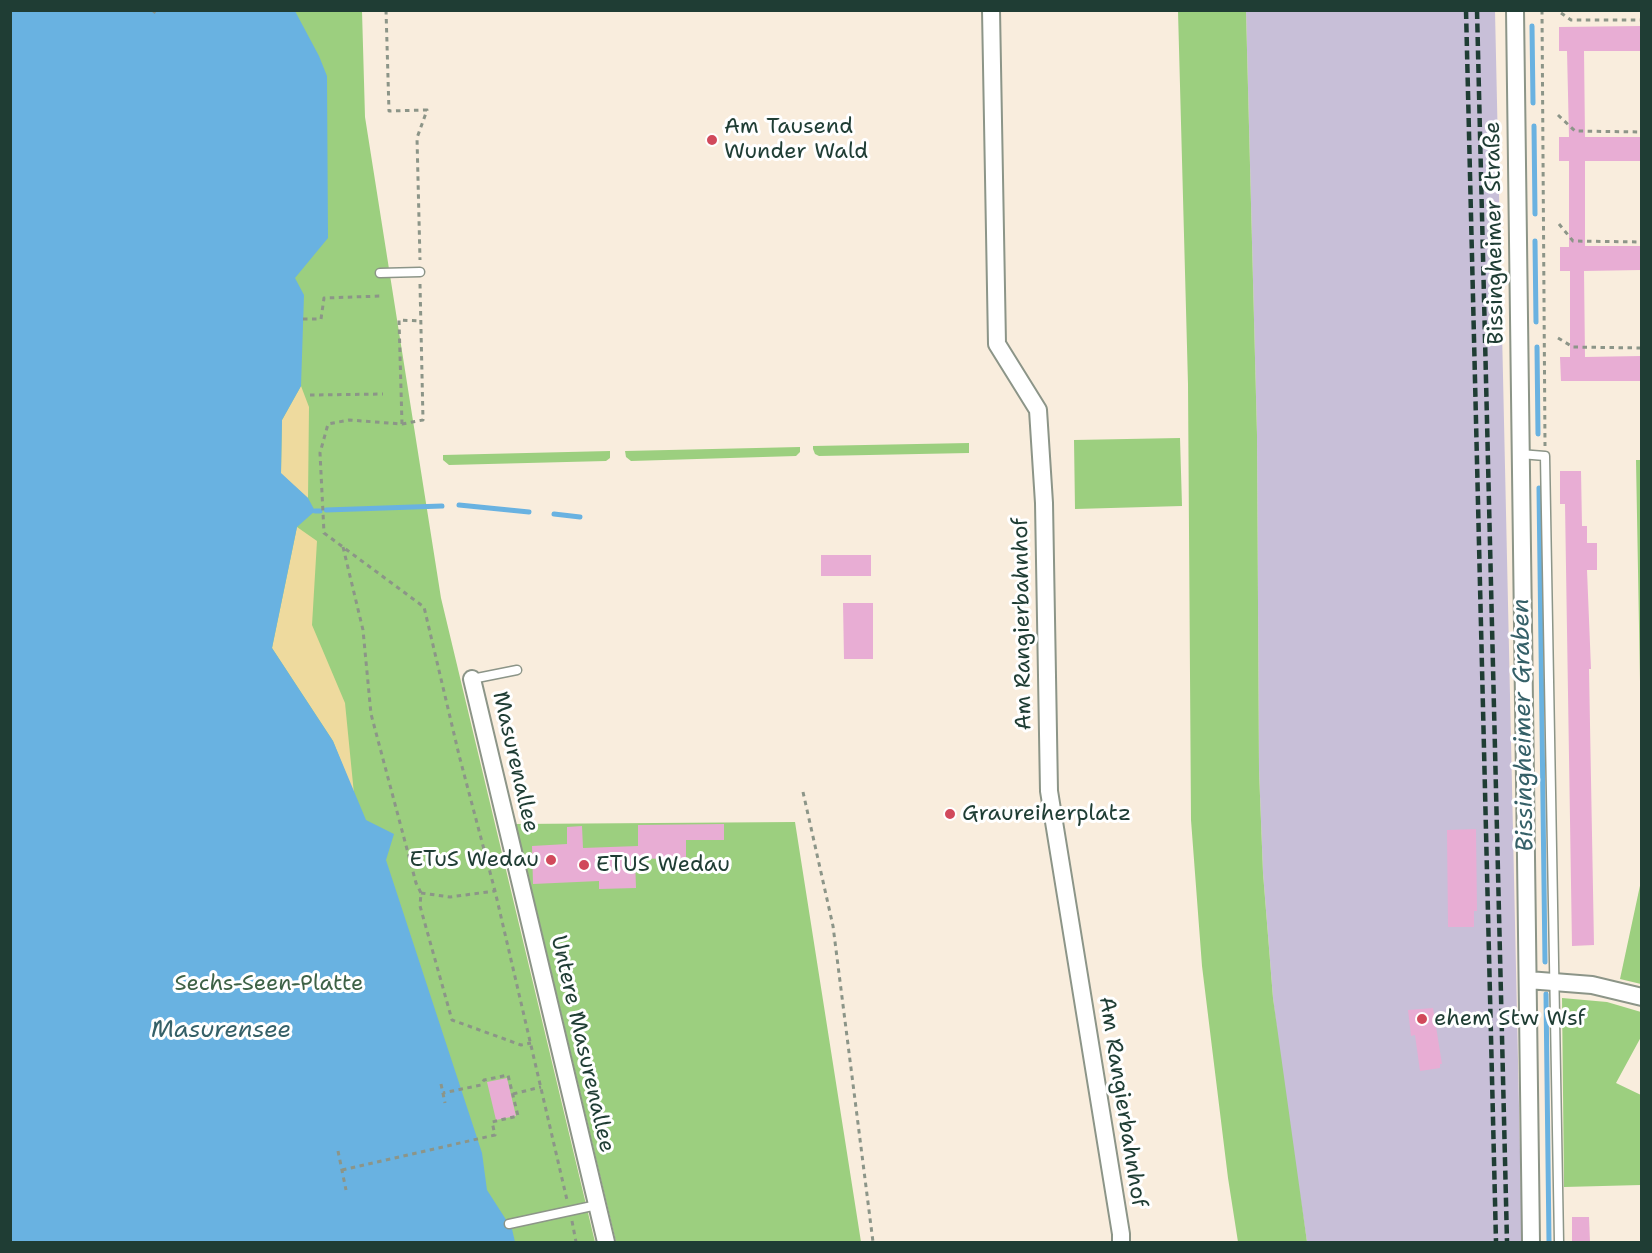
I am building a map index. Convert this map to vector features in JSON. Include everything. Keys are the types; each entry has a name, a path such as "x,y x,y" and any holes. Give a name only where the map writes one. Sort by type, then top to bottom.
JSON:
{"street":[{"name":"Am Rangierbahnhof","path":"991,10 997,344 1038,410 1044,502 1049,791 1121,1242"},
{"name":"Bissingheimer Straße","path":"1515,10 1531,1242"},
{"name":"Masurenallee","path":"472,680 514,855"},
{"name":"Untere Masurenallee","path":"514,855 606,1242"},
{"path":"1528,980 1592,985 1641,997"}],"lane":[{"path":"380,273 420,272"},
{"path":"1520,454 1545,456 1559,1242"},
{"path":"472,680 517,670"},
{"path":"509,1224 597,1205"}],"path":[{"path":"386,10 389,111 427,110"},
{"path":"1542,10 1545,456"},
{"path":"1561,13 1571,20 1641,20"},
{"path":"1558,115 1575,131 1641,132"},
{"path":"1559,224 1573,241 1641,242"},
{"path":"303,319 321,319 324,298 381,296"},
{"path":"402,424 399,320 421,321"},
{"path":"1558,338 1573,347 1641,348"},
{"path":"310,395 383,394"},
{"path":"423,420 402,424 349,420 328,424 320,453 324,533 424,607 459,756 495,891 576,1242"},
{"path":"343,547 363,630 371,714 416,883 421,893 420,906 452,1020 521,1045 531,1043"},
{"path":"802,792 833,927 873,1242"},
{"path":"421,893 450,897 495,891"},
{"path":"342,1170 495,1135 492,1122 518,1116 508,1075 484,1080 481,1085 443,1093"},
{"path":"441,1084 445,1103"},
{"path":"512,1094 541,1088"},
{"path":"338,1151 346,1190"}],"shaded area":[{"path":"1246,11 1495,11 1522,1242 1307,1242 1283,1083 1273,998 1263,873 1259,770 1257,435"}],"green space":[{"name":"Masurensee","path":"10,11 362,11 365,117 441,598 595,1242 11,1242"},
{"path":"1178,11 1246,11 1257,435 1259,770 1263,873 1273,998 1307,1242 1238,1242 1202,966 1191,820 1188,384"},
{"path":"1180,438 1182,506 1075,509 1074,440"},
{"path":"969,443 969,453 819,456 813,449 813,446"},
{"path":"800,447 800,452 796,456 631,461 626,457 625,451"},
{"path":"610,451 610,458 606,461 449,465 443,460 443,455"},
{"path":"1636,460 1642,460 1641,737"},
{"path":"795,822 861,1242 616,1242 516,824"},
{"path":"1641,881 1642,984 1620,979"},
{"path":"1562,998 1607,1002 1641,1012 1641,1037 1616,1083 1641,1095 1641,1185 1564,1187"}],"sand":[{"path":"301,386 309,407 308,498 281,474 282,420"},
{"path":"297,527 317,541 312,625 345,703 354,794 333,741 272,648"}],"water":[{"name":"Masurensee","path":"10,11 295,11 319,56 327,76 328,238 295,278 304,295 301,386 282,420 281,473 308,498 315,511 297,527 272,648 333,741 366,820 394,834 386,860 482,1153 487,1190 512,1229 515,1242 11,1242"}],"building":[{"path":"1641,26 1641,51 1584,51 1585,137 1641,137 1641,161 1585,161 1585,246 1641,246 1641,270 1584,271 1585,357 1641,356 1641,381 1561,381 1560,357 1570,357 1570,271 1560,271 1560,247 1569,247 1569,161 1559,161 1559,137 1569,137 1567,51 1559,51 1559,27"},
{"path":"1560,471 1581,471 1582,526 1587,526 1587,543 1597,543 1597,570 1587,570 1591,669 1589,669 1594,945 1572,946 1565,504 1560,504"},
{"path":"821,555 871,555 871,576 821,576"},
{"path":"843,603 873,603 873,659 844,659"},
{"path":"724,824 724,840 686,840 686,858 635,859 636,888 599,889 599,881 533,884 532,846 567,844 567,827 582,826 583,848 638,846 638,825"},
{"path":"1476,829 1477,911 1474,911 1474,927 1448,927 1447,830"},
{"path":"1433,1008 1442,1064 1440,1068 1420,1071 1415,1035 1411,1036 1408,1010"},
{"path":"507,1078 516,1116 496,1120 487,1082"},
{"path":"1572,1217 1589,1217 1590,1242 1572,1242"}],"waterway":[{"name":"Bissingheimer Graben","path":"1532,26 1533,103"},
{"name":"Bissingheimer Graben","path":"1534,126 1535,214"},
{"name":"Bissingheimer Graben","path":"1535,241 1536,322"},
{"name":"Bissingheimer Graben","path":"1537,347 1538,434"},
{"name":"Bissingheimer Graben","path":"1539,488 1545,962"},
{"path":"459,505 529,512"},
{"path":"326,510 442,506"},
{"path":"315,511 320,511"},
{"path":"554,514 580,517"},
{"name":"Bissingheimer Graben","path":"1546,994 1549,1242"}],"railway":[{"path":"1466,10 1496,1242"},
{"path":"1477,10 1507,1242"}],"place":[{"name":"Am Tausend Wunder Wald","path":"712,140"},
{"name":"Graureiherplatz","path":"950,814"},
{"name":"ETuS Wedau","path":"551,860"},
{"name":"ETUS Wedau","path":"584,865"},
{"name":"ehem Stw Wsf","path":"1422,1019"}],"park label":[{"name":"Sechs-Seen-Platte","path":"269,984"}]}
